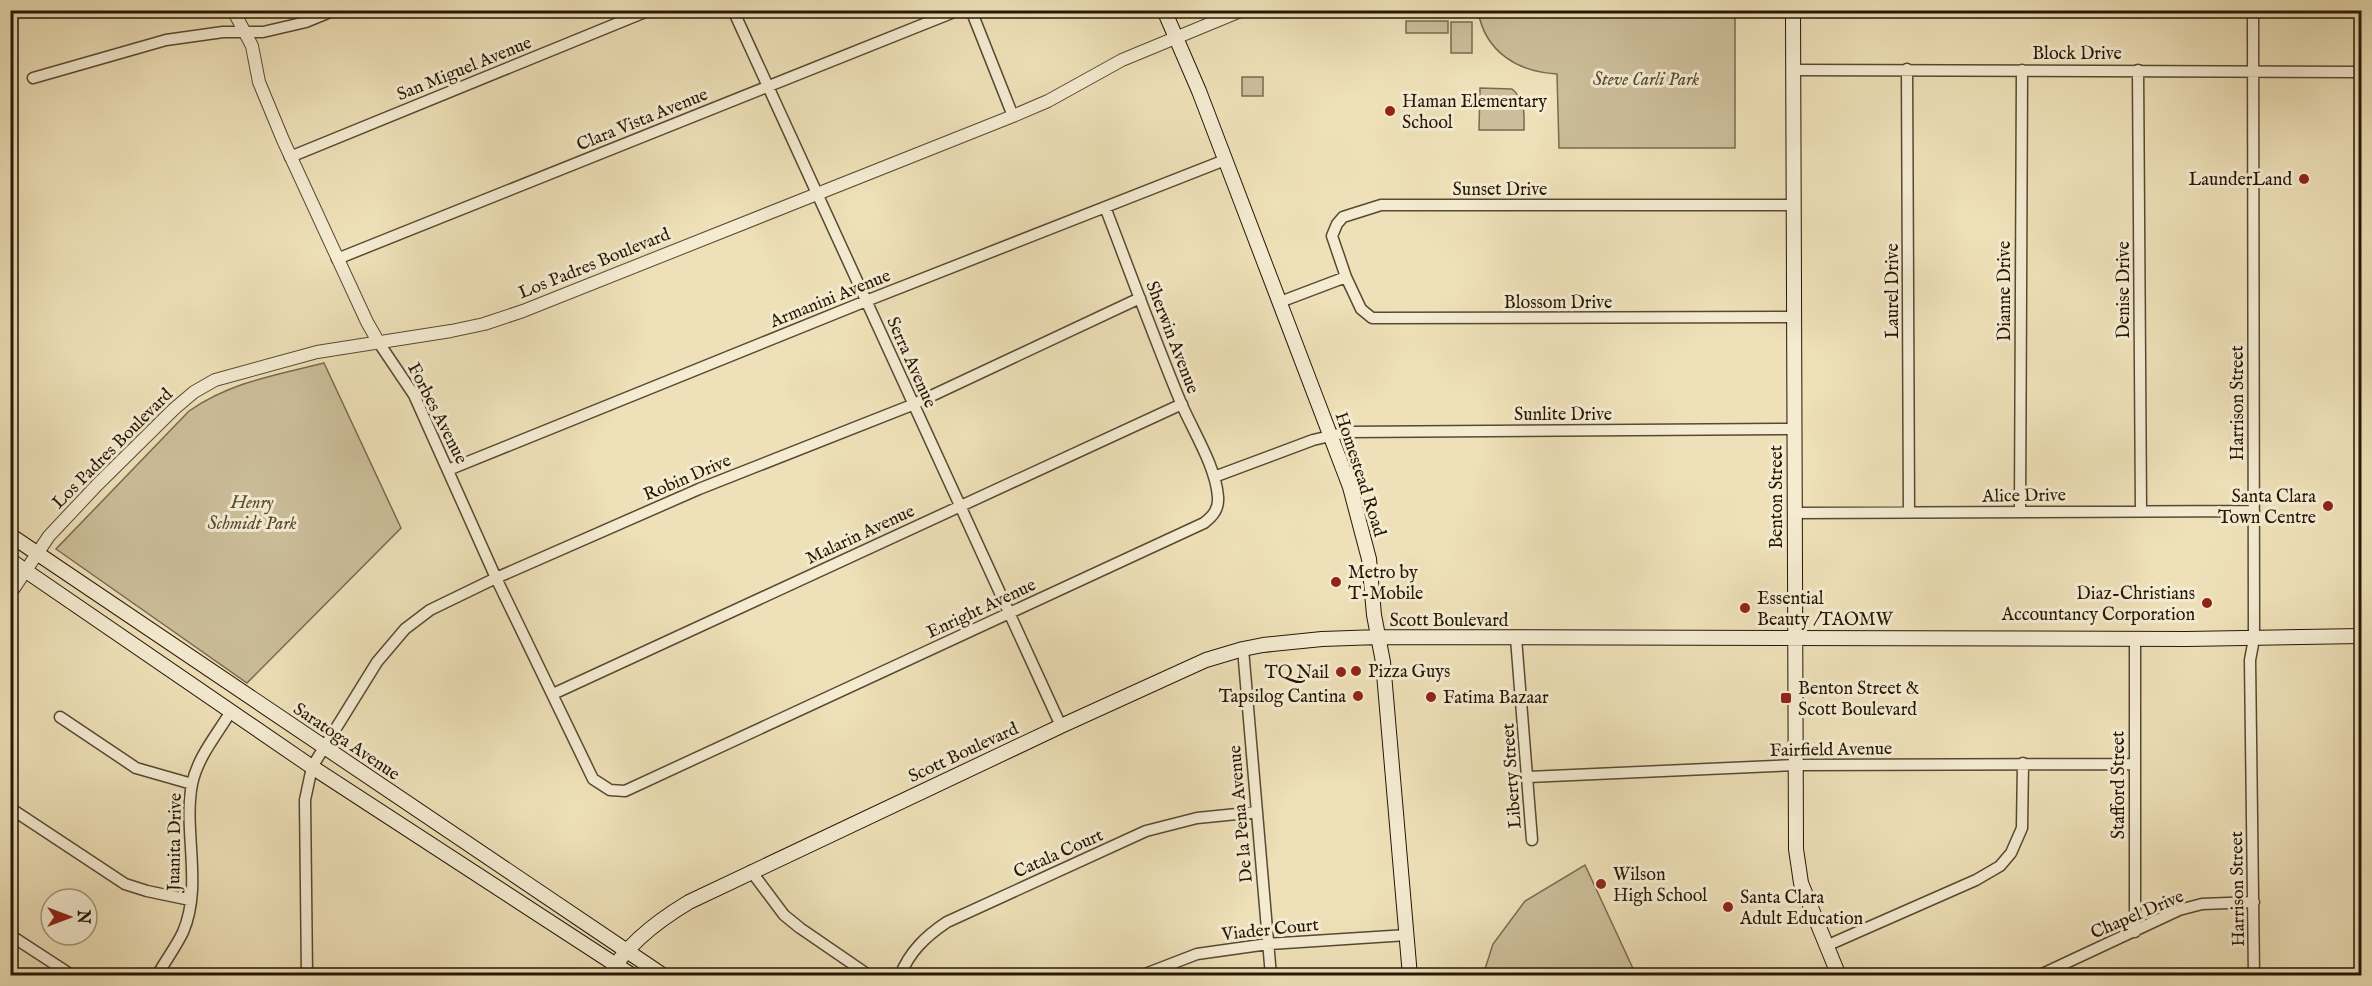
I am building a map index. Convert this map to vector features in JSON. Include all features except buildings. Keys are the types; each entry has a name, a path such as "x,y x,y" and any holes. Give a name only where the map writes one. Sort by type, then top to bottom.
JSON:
{"main road":[{"name":"Homestead Road","path":"1164,10 1199,91 1331,435 1362,529 1369,559 1374,615 1383,663 1410,975"},
{"name":"Benton Street","path":"1793,10 1794,513 1798,865 1801,883 1839,975"},
{"name":"Saratoga Avenue","path":"10,536 664,975"},
{"path":"10,560 613,970 633,975"},
{"name":"Scott Boulevard","path":"613,970 627,951 666,915 751,872 1061,726 1206,660 1243,649 1309,640 1378,637 2254,639 2361,636"}],"street":[{"name":"Forbes Avenue","path":"234,10 252,46 258,82 337,259 379,343 414,395 496,578 593,780 610,790"},
{"name":"San Miguel Avenue","path":"290,157 650,10"},
{"name":"Serra Avenue","path":"733,10 1061,726"},
{"name":"Clara Vista Avenue","path":"337,259 959,10"},
{"path":"970,10 1013,116"},
{"name":"Los Padres Boulevard","path":"10,594 49,536 155,427 201,388 215,380 298,356 484,324 523,311 1013,116 1048,101 1122,60 1243,10"},
{"name":"Harrison Street","path":"2253,10 2254,639 2250,660 2254,975"},
{"path":"33,78 166,40 221,33 263,32 334,11"},
{"name":"Laurel Drive","path":"1907,69 1909,513"},
{"name":"Block Drive","path":"1793,70 2361,72"},
{"name":"Dianne Drive","path":"2020,512 2022,70"},
{"name":"Denise Drive","path":"2138,70 2141,510"},
{"name":"Armanini Avenue","path":"448,470 866,301 1225,160"},
{"name":"Sunset Drive","path":"1346,277 1332,236 1337,224 1350,214 1381,205 1794,205"},
{"name":"Sherwin Avenue","path":"1105,207 1182,405 1214,477"},
{"path":"1280,302 1346,277"},
{"name":"Blossom Drive","path":"1346,277 1361,309 1372,318 1381,319 1795,317"},
{"name":"Robin Drive","path":"307,975 305,800 312,767 377,663 405,629 430,610 496,578 699,489 912,405 1140,298"},
{"name":"Malarin Avenue","path":"553,694 1182,405"},
{"name":"Sunlite Drive","path":"1331,435 1361,432 1794,429"},
{"path":"1214,477 1292,447 1331,435"},
{"name":"Enright Avenue","path":"610,790 625,790 1204,523 1216,511 1219,500 1214,477"},
{"name":"Alice Drive","path":"1794,513 2254,511"},
{"name":"Liberty Street","path":"1516,638 1532,840"},
{"name":"Stafford Street","path":"2135,639 2135,932"},
{"name":"De la Pena Avenue","path":"1243,649 1271,975"},
{"name":"Juanita Drive","path":"157,975 183,931 190,900 192,784 207,747 231,711"},
{"path":"60,717 136,768 192,784"},
{"path":"1826,946 1976,880 2000,866 2011,854 2022,828 2023,763"},
{"name":"Fairfield Avenue","path":"1528,777 1797,765 2134,764"},
{"path":"10,808 125,884 190,900"},
{"name":"Catala Court","path":"900,975 917,946 931,932 947,922 1146,831 1197,818 1257,812"},
{"path":"751,872 784,915 870,975"},
{"name":"Chapel Drive","path":"2038,975 2179,910 2202,904 2254,902"},
{"path":"10,935 73,975"},
{"name":"Viader Court","path":"1140,975 1197,954 1268,944 1407,935"}],"green space":[{"name":"Steve Carli Park","path":"1478,11 1735,11 1735,148 1559,148 1557,74 1529,69 1506,57 1488,38"},
{"path":"1406,21 1448,21 1448,33 1406,33"},
{"path":"1451,22 1472,22 1472,53 1451,53"},
{"path":"1242,77 1263,77 1263,96 1242,96"},
{"path":"1480,88 1512,89 1517,93 1524,112 1524,130 1479,130"},
{"name":"Henry Schmidt Park","path":"324,363 401,528 247,683 56,549 189,411 238,386"},
{"path":"1585,865 1636,975 1483,975 1493,944 1525,901"}],"place":[{"name":"Haman Elementary School","path":"1390,111"},
{"name":"LaunderLand","path":"2304,179"},
{"name":"Santa Clara Town Centre","path":"2328,506"},
{"name":"Metro by T-Mobile","path":"1336,582"},
{"name":"Diaz-Christians Accountancy Corporation","path":"2207,603"},
{"name":"Essential Beauty /TAOMW","path":"1745,608"},
{"name":"Pizza Guys","path":"1356,671"},
{"name":"TQ Nail","path":"1341,672"},
{"name":"Tapsilog Cantina","path":"1358,696"},
{"name":"Fatima Bazaar","path":"1431,697"},
{"name":"Benton Street & Scott Boulevard","path":"1786,698"},
{"name":"Wilson High School","path":"1601,884"},
{"name":"Santa Clara Adult Education","path":"1728,907"}]}
